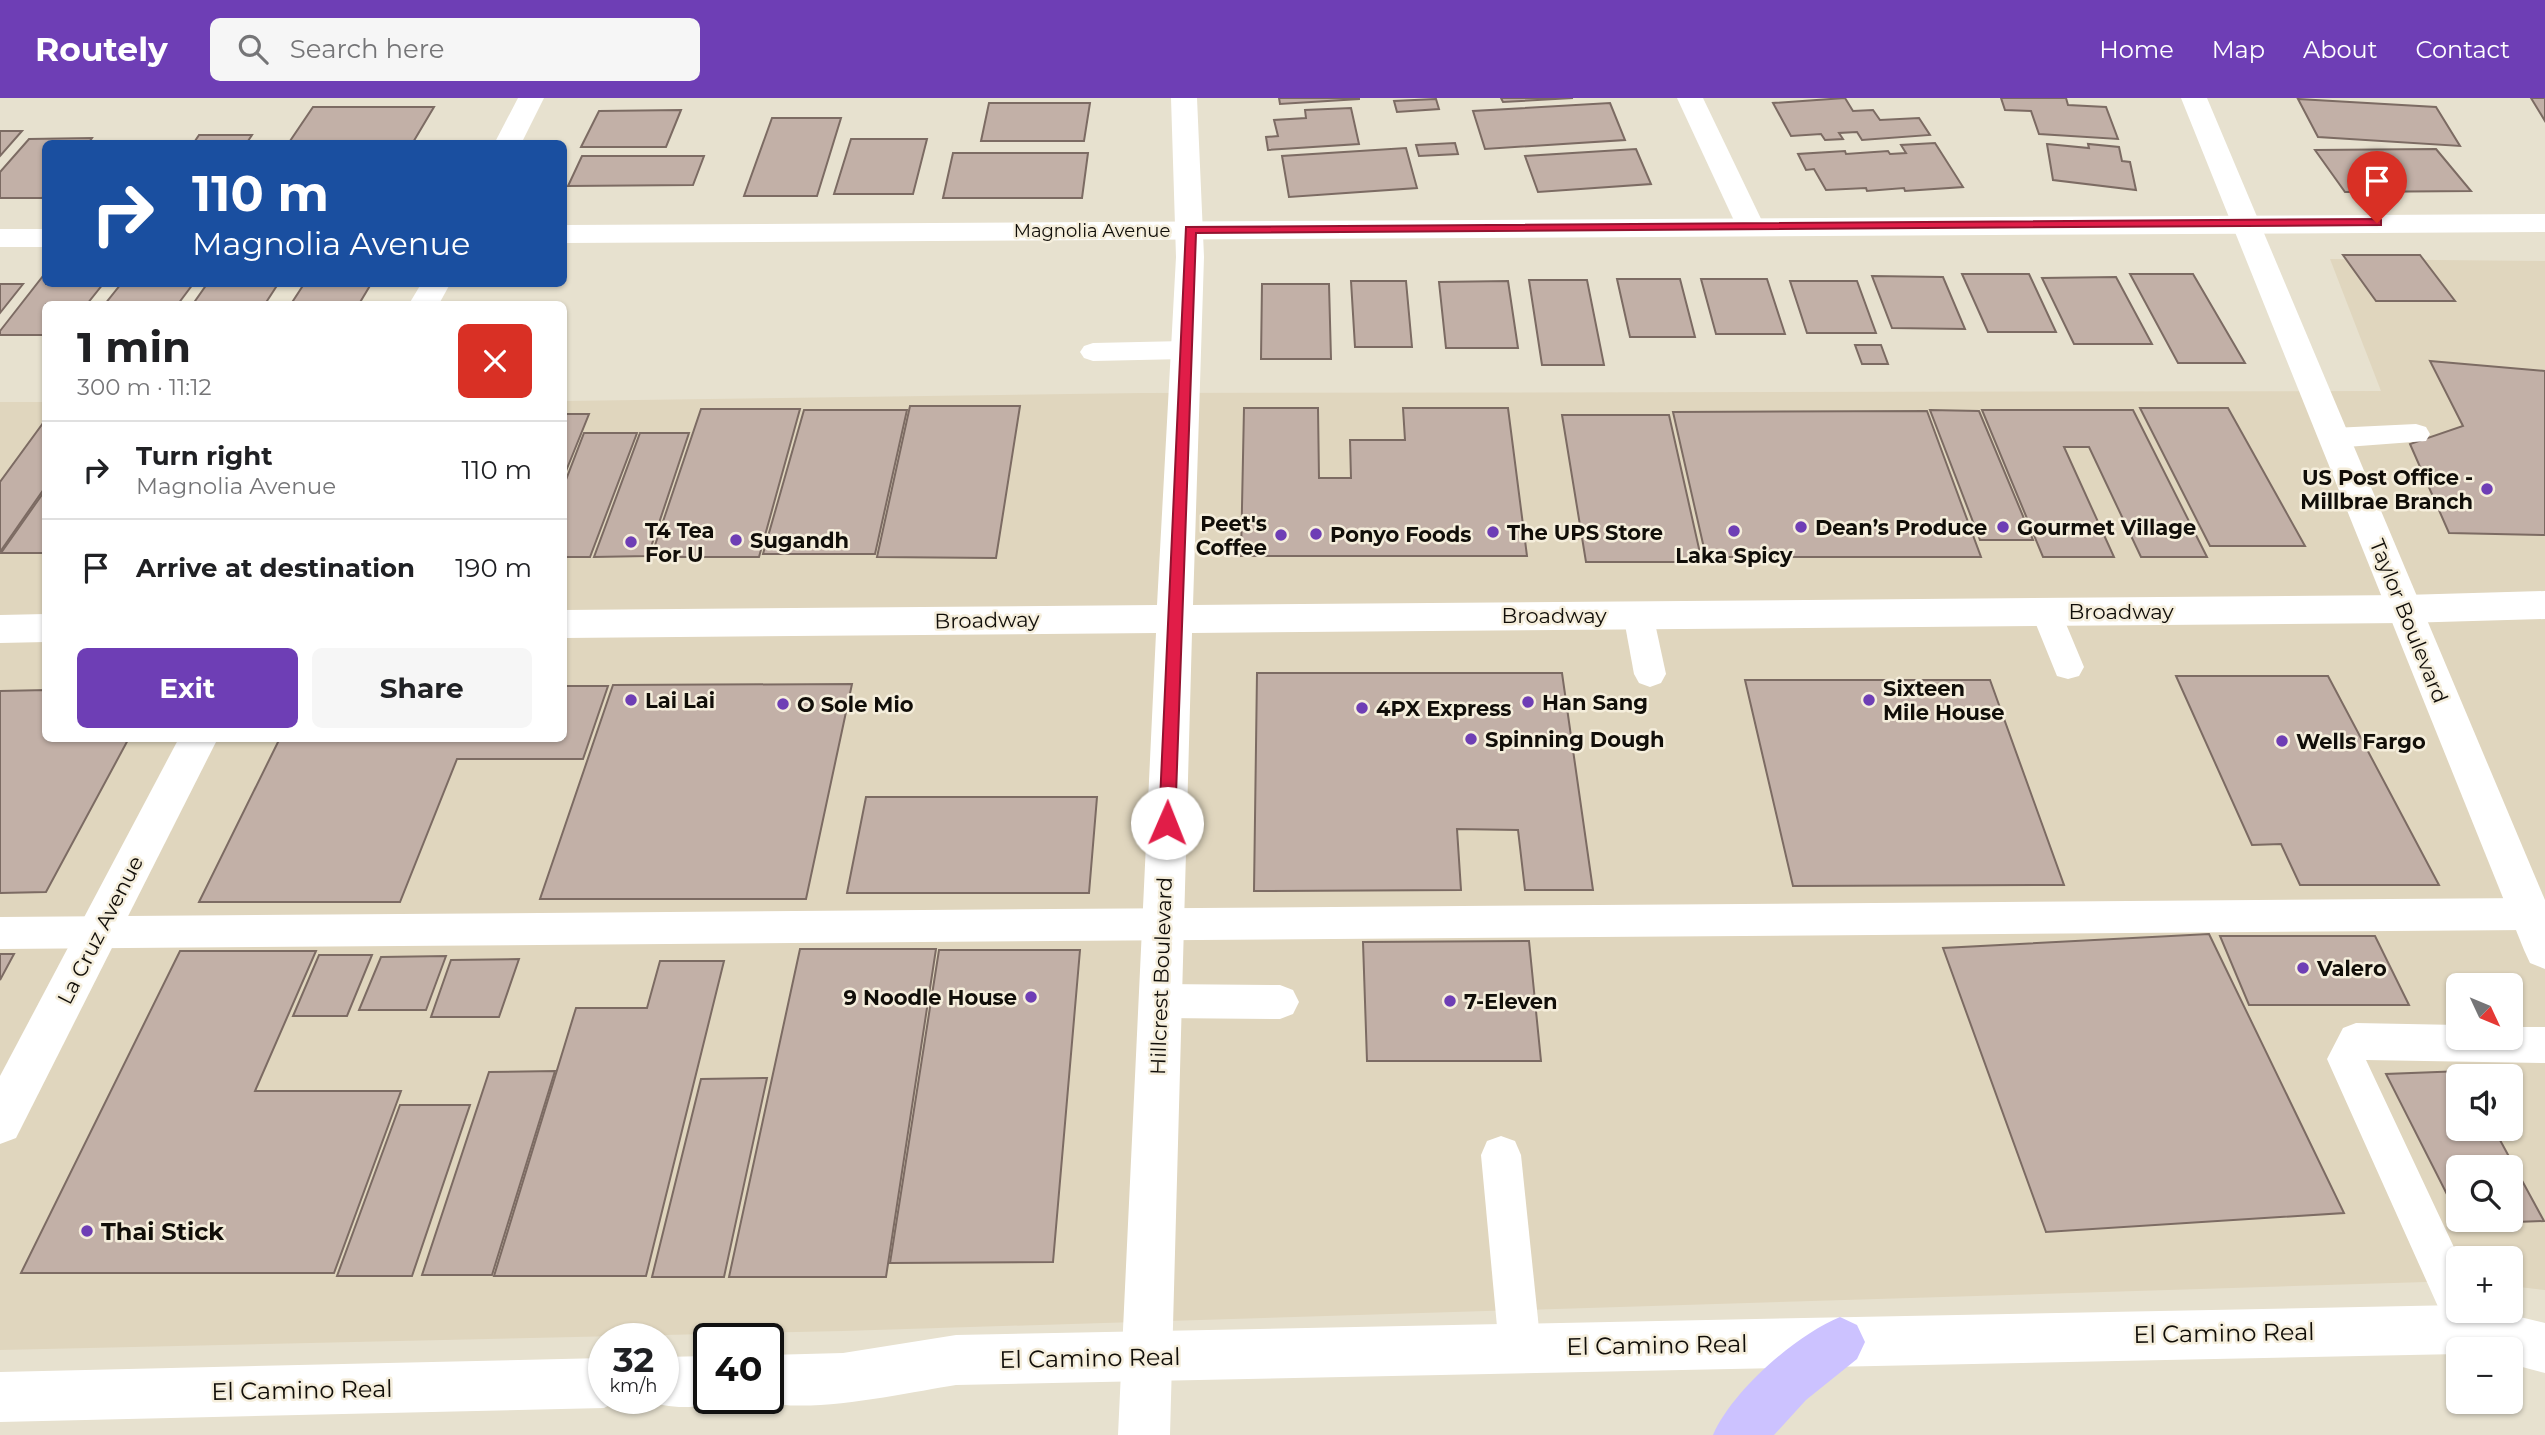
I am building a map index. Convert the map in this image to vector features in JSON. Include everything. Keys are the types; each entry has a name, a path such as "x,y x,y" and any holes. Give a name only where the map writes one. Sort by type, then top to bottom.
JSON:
{"main road":[{"path":"1739,1435 1788,1382 1840,1342"}],"street":[{"path":"510,140 531,98"},
{"name":"Hillcrest Boulevard","path":"1144,1435 1190,230 1184,98"},
{"path":"1690,98 1750,225"},
{"name":"Taylor Boulevard","path":"2194,98 2537,932"},
{"name":"Magnolia Avenue","path":"567,234 1750,225 2545,223"},
{"path":"0,238 42,238"},
{"name":"Broadway","path":"567,624 2545,606"},
{"path":"0,629 42,628"},
{"name":"La Cruz Avenue","path":"0,1122 197,742"},
{"name":"El Camino Real","path":"784,1380 843,1378 956,1360 1840,1342 2446,1316"},
{"name":"El Camino Real","path":"2483,1323 2545,1348"},
{"name":"El Camino Real","path":"0,1397 588,1383"}],"lane":[{"path":"1093,352 1185,350"},
{"path":"2333,438 2416,434"},
{"path":"2046,612 2068,667"},
{"path":"1638,614 1650,674"},
{"path":"0,933 1609,921 2537,932"},
{"path":"1161,1001 1280,1002"},
{"path":"2446,1278 2346,1059 2356,1041 2545,1045"},
{"path":"1501,1155 1520,1348"}],"shaded area":[{"path":"2330,259 2545,261 2545,1290 2523,1287 2523,1246 2446,1246 2446,1281 843,1331 784,1332 784,1323 693,1323 693,1334 679,1335 679,1323 588,1323 588,1337 0,1350 0,402 42,402 42,742 567,742 567,401 1142,393 2381,391"}],"building":[{"path":"1279,98 1359,98 1359,99 1280,104"},
{"path":"1501,98 1573,98 1503,102"},
{"path":"1845,98 1853,111 1873,110 1880,120 1919,118 1930,135 1862,140 1857,132 1839,133 1843,139 1825,140 1821,134 1791,136 1773,103"},
{"path":"2001,98 2066,98 2068,105 2106,107 2118,139 2039,134 2031,111 2005,110"},
{"path":"2531,98 2545,98 2545,121"},
{"path":"1436,99 1439,109 1397,112 1394,101"},
{"path":"2298,99 2436,107 2460,146 2318,137"},
{"path":"989,103 1090,103 1084,141 981,141"},
{"path":"1610,103 1625,140 1485,149 1473,111"},
{"path":"313,107 434,107 414,140 291,140"},
{"path":"1351,108 1359,144 1268,150 1266,137 1278,136 1274,120 1306,118 1305,110"},
{"path":"681,110 666,147 581,147 599,111"},
{"path":"772,118 841,118 817,196 744,196"},
{"path":"0,131 22,131 0,156"},
{"path":"199,135 252,135 249,140 196,140"},
{"path":"92,138 42,140 42,198 0,198 0,172 29,139"},
{"path":"851,139 927,139 913,194 834,194"},
{"path":"1455,143 1458,154 1419,156 1416,145"},
{"path":"1935,143 1963,187 1905,191 1904,188 1826,190 1814,169 1806,170 1798,154 1845,151 1846,154 1888,151 1890,154 1906,153 1901,145"},
{"path":"2047,144 2089,148 2088,144 2119,147 2122,161 2130,162 2136,190 2053,180"},
{"path":"1406,148 1417,188 1289,197 1282,156"},
{"path":"1636,149 1651,184 1538,192 1525,156"},
{"path":"2436,149 2471,191 2345,192 2315,150"},
{"path":"953,153 1088,153 1082,198 943,198"},
{"path":"582,156 704,156 693,185 568,186"},
{"path":"2343,255 2420,255 2455,301 2376,301"},
{"path":"1962,274 2029,274 2056,332 1988,332"},
{"path":"2130,274 2193,274 2245,363 2178,363"},
{"path":"1872,276 1943,277 1965,329 1892,328"},
{"path":"42,277 42,287 101,287 89,301 42,301 42,335 0,335 0,331"},
{"path":"2116,277 2152,344 2074,344 2042,278"},
{"path":"1617,279 1680,279 1695,337 1630,337"},
{"path":"1701,279 1767,279 1785,334 1716,334"},
{"path":"1529,280 1587,280 1604,365 1542,365"},
{"path":"1351,281 1406,281 1412,347 1355,347"},
{"path":"1508,281 1518,348 1446,348 1439,282"},
{"path":"1790,281 1857,281 1876,333 1807,333"},
{"path":"0,284 23,284 0,313"},
{"path":"1262,284 1329,284 1331,359 1261,359"},
{"path":"119,287 191,287 180,301 107,301"},
{"path":"205,287 276,287 267,301 195,301"},
{"path":"302,287 369,287 361,301 293,301"},
{"path":"1855,345 1881,345 1888,364 1862,364"},
{"name":"US Post Office - Millbrae Branch","path":"2430,361 2545,371 2545,535 2449,533 2410,444 2463,426"},
{"path":"910,406 1020,406 996,558 877,557"},
{"path":"1244,408 1318,408 1319,478 1351,478 1350,440 1405,440 1403,408 1508,408 1527,556 1241,556"},
{"path":"2140,408 2228,408 2305,546 2210,546"},
{"path":"701,409 800,409 759,557 651,557"},
{"path":"804,410 907,410 875,554 763,554"},
{"path":"1930,410 1979,411 2033,540 1980,540"},
{"path":"1982,410 2133,410 2207,557 2141,557 2089,447 2064,447 2114,557 2043,557"},
{"path":"1927,411 1981,557 1706,557 1673,412"},
{"path":"567,414 589,414 567,469"},
{"path":"1562,415 1669,415 1702,562 1586,562"},
{"path":"42,424 42,492 0,552 0,482"},
{"path":"584,433 637,433 590,557 567,557 567,477"},
{"path":"640,433 689,433 648,556 594,557"},
{"path":"42,495 42,553 1,553"},
{"path":"1257,673 1562,673 1593,890 1525,890 1518,830 1457,829 1461,890 1254,891"},
{"path":"2176,676 2328,676 2439,885 2300,885 2281,844 2252,845"},
{"path":"1745,680 1990,680 2064,885 1793,886"},
{"path":"852,684 806,899 540,899 613,685"},
{"path":"567,686 608,686 583,759 457,759 400,902 199,902 278,742 567,742"},
{"path":"42,690 42,742 127,742 46,892 0,893 0,691"},
{"path":"866,797 1097,797 1089,893 847,893"},
{"path":"2209,934 2344,1213 2046,1232 1943,948"},
{"path":"2220,936 2375,936 2409,1005 2249,1005"},
{"name":"7-Eleven","path":"1529,941 1541,1061 1367,1061 1363,942"},
{"path":"800,949 936,949 886,1277 729,1277"},
{"path":"939,950 1080,950 1053,1262 890,1263"},
{"path":"180,951 316,951 255,1091 401,1091 334,1273 21,1273"},
{"path":"0,954 14,954 0,980"},
{"path":"319,955 372,955 347,1016 293,1016"},
{"path":"446,956 426,1010 359,1010 381,957"},
{"path":"519,959 499,1017 431,1017 451,960"},
{"path":"660,961 724,961 646,1276 494,1276 576,1008 647,1008"},
{"path":"555,1071 492,1275 422,1275 489,1072"},
{"path":"2446,1072 2446,1141 2501,1141 2508,1155 2446,1155 2446,1192 2386,1074"},
{"path":"767,1078 724,1277 652,1277 701,1079"},
{"path":"400,1105 470,1105 412,1276 337,1276"},
{"path":"2523,1182 2544,1221 2523,1222"}],"place":[{"name":"US Post Office - Millbrae Branch","path":"2487,489"},
{"name":"Dean’s Produce","path":"1801,527"},
{"name":"Gourmet Village","path":"2003,527"},
{"name":"Laka Spicy","path":"1734,531"},
{"name":"The UPS Store","path":"1493,532"},
{"name":"Ponyo Foods","path":"1316,534"},
{"name":"Peet's Coffee","path":"1281,535"},
{"name":"Sugandh","path":"736,540"},
{"name":"T4 Tea For U","path":"631,542"},
{"name":"Lai Lai","path":"631,700"},
{"name":"Sixteen Mile House","path":"1869,700"},
{"name":"Han Sang","path":"1528,702"},
{"name":"O Sole Mio","path":"783,704"},
{"name":"4PX Express","path":"1362,708"},
{"name":"Spinning Dough","path":"1471,739"},
{"name":"Wells Fargo","path":"2282,741"},
{"name":"Valero","path":"2303,968"},
{"name":"9 Noodle House","path":"1031,997"},
{"name":"7-Eleven","path":"1450,1001"},
{"name":"Thai Stick","path":"87,1231"}],"route":[{"path":"1167,823 1190,230 2377,223"}]}
